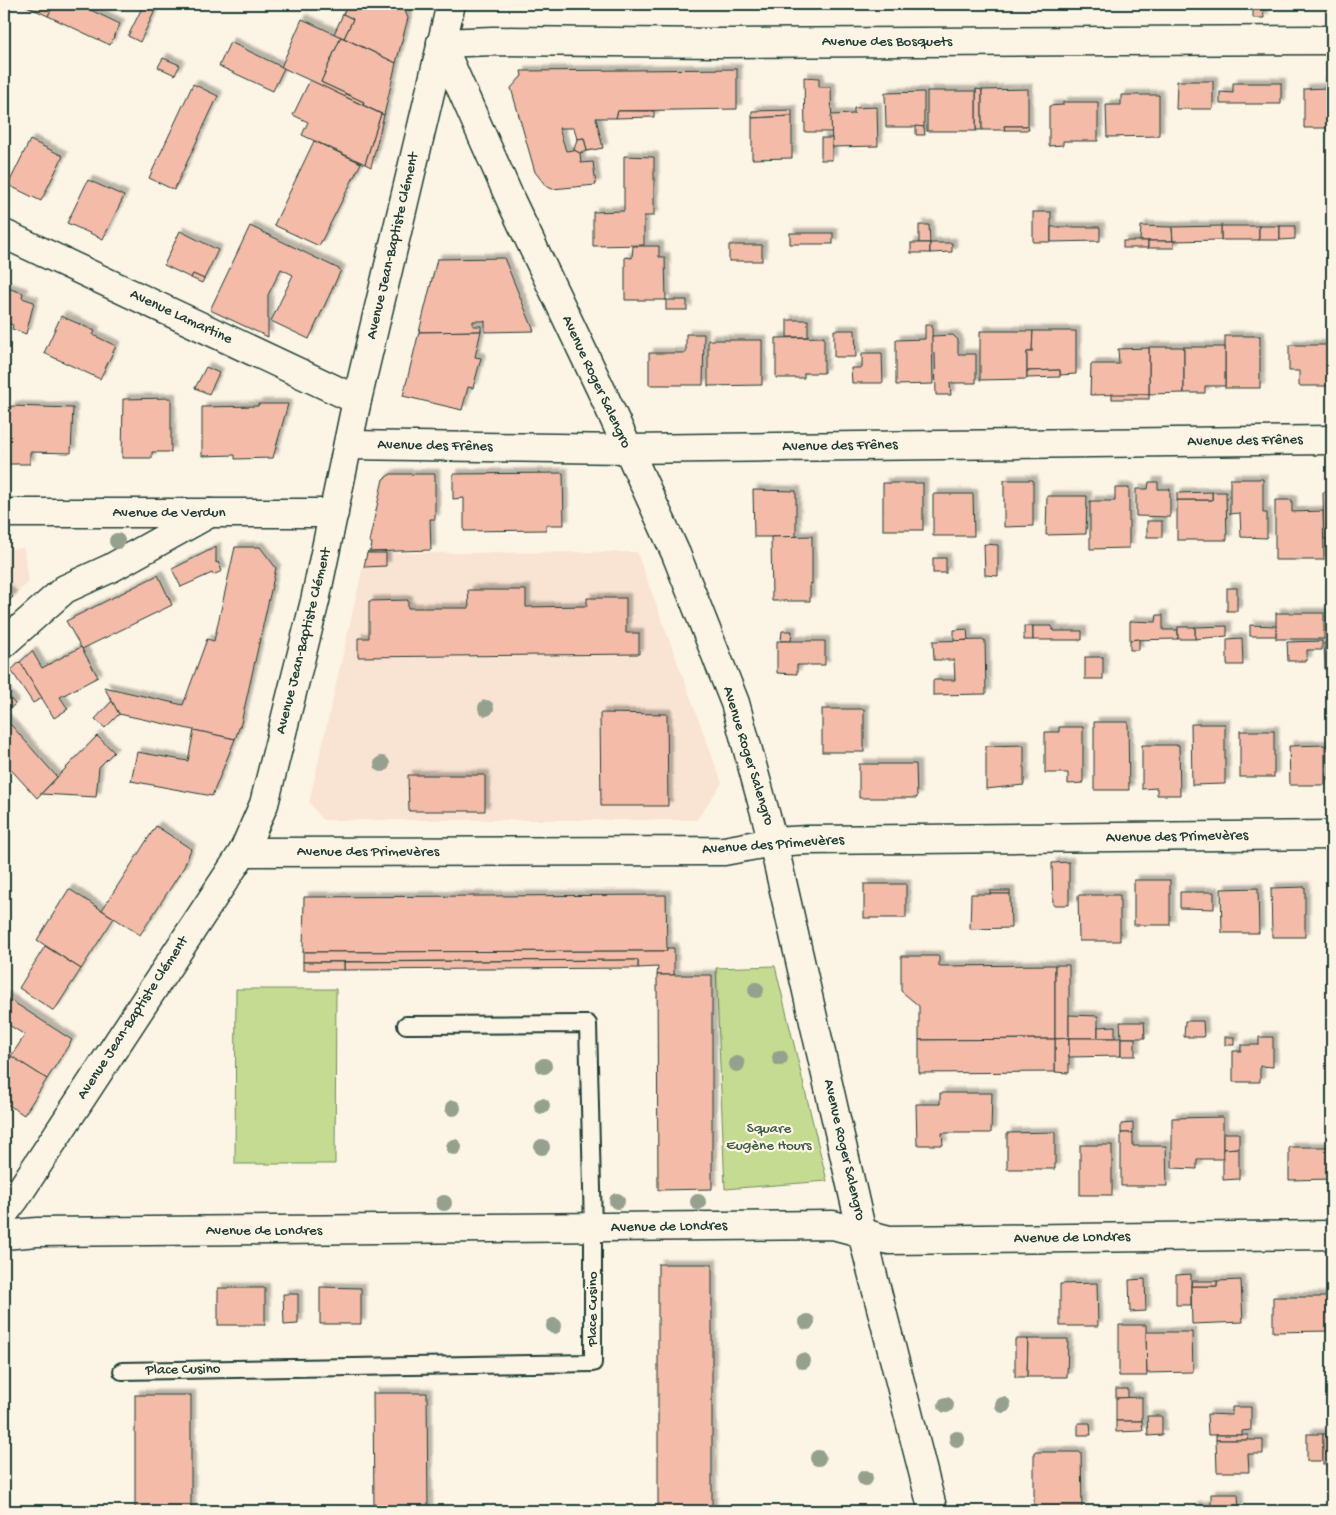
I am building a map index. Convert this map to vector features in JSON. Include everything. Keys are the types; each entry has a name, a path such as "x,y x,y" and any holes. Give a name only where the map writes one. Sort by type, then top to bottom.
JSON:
{"street":[{"name":"Avenue Jean-Baptiste Clément","path":"4,1213 243,852 264,804 334,513 357,400 451,4"},
{"name":"Avenue des Bosquets","path":"441,43 493,41 730,43 1332,40"},
{"name":"Avenue Roger Salengro","path":"441,43 512,203 676,554 735,703 759,785 773,842 862,1233 933,1511"},
{"name":"Avenue Lamartine","path":"4,234 357,400"},
{"name":"Avenue des Frênes","path":"348,445 627,449 1332,440"},
{"name":"Avenue de Verdun","path":"4,513 334,513"},
{"path":"4,643 65,589 111,568 210,513"},
{"name":"Avenue des Primevères","path":"243,852 724,851 773,842 1332,836"},
{"name":"Avenue de Londres","path":"4,1236 37,1232 833,1225 889,1240 1332,1235"}],"lane":[{"name":"Place Cusino","path":"122,1371 593,1364 593,1228 588,1024 406,1025"}],"shaded area":[{"path":"24,548 28,583 4,604 4,549"},
{"path":"637,552 722,783 697,820 322,820 309,802 366,553"}],"green space":[{"name":"Square Eugène Hours","path":"775,966 827,1181 725,1189 716,968"},
{"path":"236,989 336,989 335,1164 235,1164"}],"building":[{"path":"4,4 11,4 8,12 4,10"},
{"path":"22,4 54,4 48,16"},
{"path":"54,4 78,4 120,24 110,45 48,16"},
{"path":"144,4 158,4 140,42 128,36"},
{"path":"348,4 402,4 408,18 396,63 344,38 353,19 343,14"},
{"path":"1253,4 1263,4 1264,18 1253,18"},
{"path":"343,14 353,19 344,38 334,34"},
{"path":"302,19 341,37 321,82 364,102 363,105 281,67"},
{"path":"341,37 396,63 384,115 363,105 364,102 321,82"},
{"path":"230,42 284,68 273,91 219,66"},
{"path":"163,58 180,65 175,75 158,67"},
{"path":"737,69 737,109 618,111 616,118 596,118 603,148 587,151 584,138 577,139 574,128 559,128 566,151 574,150 580,153 581,163 593,162 596,185 552,189 546,186 535,172 511,88 522,76 521,71"},
{"path":"804,77 819,78 819,87 831,87 832,132 805,132"},
{"path":"1326,78 1332,78 1332,88 1326,88"},
{"path":"310,80 381,114 365,164 302,135 308,122 293,115"},
{"path":"1177,81 1213,81 1213,109 1176,109"},
{"path":"1233,83 1281,83 1281,104 1220,104 1220,92 1233,93"},
{"path":"193,84 218,96 174,190 149,178"},
{"path":"1332,88 1332,128 1304,128 1304,89"},
{"path":"976,89 982,90 982,130 976,130"},
{"path":"1028,89 1028,126 1004,126 1005,130 982,130 982,90"},
{"path":"927,91 976,91 976,131 927,131"},
{"path":"924,92 924,127 886,127 885,93"},
{"path":"1121,95 1159,95 1159,136 1107,137 1106,105 1121,105"},
{"path":"1063,102 1098,102 1098,141 1063,141 1063,145 1049,146 1049,106 1063,105"},
{"path":"877,107 878,146 832,147 831,115 854,114 854,108"},
{"path":"792,110 792,116 752,118 752,111"},
{"path":"618,111 654,111 654,117 616,118"},
{"path":"381,114 384,115 371,167 365,164"},
{"path":"792,116 792,158 752,159 752,118"},
{"path":"916,126 924,127 925,135 916,135"},
{"path":"1004,126 1028,126 1029,130 1005,130"},
{"path":"584,138 587,151 580,153 574,150 577,139"},
{"path":"821,138 832,138 832,160 821,160"},
{"path":"30,140 63,156 41,201 8,185"},
{"path":"314,141 361,163 319,246 274,225"},
{"path":"624,156 654,157 654,216 644,216 644,245 593,246 593,212 624,211"},
{"path":"88,180 124,196 103,239 67,223"},
{"path":"1033,212 1051,212 1051,242 1033,242"},
{"path":"919,225 929,225 930,243 919,243"},
{"path":"250,226 341,270 309,339 271,321 293,275 281,269 268,295 268,337 210,310"},
{"path":"1141,226 1172,227 1173,241 1140,241"},
{"path":"1221,226 1259,226 1259,240 1221,240"},
{"path":"1221,226 1221,240 1173,241 1172,227"},
{"path":"1259,226 1280,226 1280,240 1259,240"},
{"path":"1280,226 1295,226 1295,239 1280,240"},
{"path":"1051,227 1100,227 1100,241 1051,242"},
{"path":"180,231 218,250 204,279 193,274 191,278 164,265"},
{"path":"790,233 833,233 833,244 790,244"},
{"path":"1123,241 1148,241 1148,248 1123,248"},
{"path":"1148,241 1174,241 1174,248 1148,248"},
{"path":"911,243 930,243 930,253 911,253"},
{"path":"930,243 952,243 952,252 930,253"},
{"path":"729,245 762,245 762,261 729,261"},
{"path":"633,246 659,246 659,257 665,257 666,300 625,300 625,257 632,258"},
{"path":"504,258 534,331 485,332 485,321 473,321 473,326 481,326 481,331 419,332 437,259"},
{"path":"193,274 204,279 202,283 191,278"},
{"path":"4,287 23,293 22,298 34,302 26,334 12,329 13,325 4,322"},
{"path":"666,300 687,300 687,310 666,310"},
{"path":"61,316 95,331 93,335 116,346 100,379 44,353"},
{"path":"787,320 808,320 808,337 787,337"},
{"path":"925,325 932,325 933,384 896,385 896,340 925,339"},
{"path":"834,330 855,330 856,357 834,357"},
{"path":"481,331 475,357 481,358 473,388 468,387 462,410 403,396 419,332"},
{"path":"980,331 1033,331 1032,352 1027,352 1027,379 980,380"},
{"path":"1033,331 1076,331 1076,374 1060,375 1060,370 1027,371 1027,352 1032,352"},
{"path":"686,334 704,334 703,385 649,385 649,353 686,353"},
{"path":"953,335 958,340 958,354 976,354 976,383 950,383 951,395 936,395 935,354 932,354 932,336"},
{"path":"1225,336 1260,336 1260,388 1225,388"},
{"path":"824,337 824,373 804,373 804,378 776,378 776,338"},
{"path":"708,340 762,340 762,385 708,386"},
{"path":"1289,345 1332,345 1332,386 1299,386 1299,371 1289,371"},
{"path":"1149,347 1184,347 1184,393 1149,394"},
{"path":"1184,347 1225,347 1225,386 1205,386 1205,393 1184,393"},
{"path":"1149,348 1149,394 1090,395 1091,364 1119,364 1118,349"},
{"path":"862,353 882,353 883,383 852,383 851,368 862,368"},
{"path":"206,367 219,373 209,394 195,388"},
{"path":"1060,370 1060,377 1027,378 1027,371"},
{"path":"1112,394 1149,394 1149,399 1112,399"},
{"path":"171,398 171,452 152,452 152,458 122,458 123,399"},
{"path":"258,404 288,404 273,458 235,459 235,455 202,456 202,407 258,406"},
{"path":"11,406 73,408 71,453 30,452 30,464 4,464 4,440"},
{"path":"563,473 564,525 546,525 546,530 464,531 464,498 453,499 453,474"},
{"path":"391,474 435,474 435,519 430,519 431,550 367,552 371,550 372,543 369,542 383,479"},
{"path":"1230,479 1263,479 1263,513 1267,513 1267,538 1241,537 1240,513 1230,514"},
{"path":"1004,480 1033,480 1033,526 1004,527"},
{"path":"1149,482 1158,482 1158,489 1170,489 1170,517 1136,516 1136,489 1148,489"},
{"path":"883,483 923,483 923,530 883,530"},
{"path":"1115,488 1129,488 1129,548 1090,549 1090,501 1115,501"},
{"path":"753,490 796,491 796,537 754,537"},
{"path":"1212,492 1226,492 1227,540 1177,540 1177,500 1212,500"},
{"path":"1212,492 1212,500 1177,500 1177,493"},
{"path":"1323,492 1332,492 1332,539 1324,539"},
{"path":"933,494 973,494 974,536 933,536"},
{"path":"1047,496 1087,496 1086,534 1046,535"},
{"path":"1275,500 1292,500 1292,512 1323,511 1324,560 1275,560"},
{"path":"1147,521 1162,521 1162,537 1147,537"},
{"path":"812,536 810,601 772,601 771,537"},
{"path":"984,544 998,545 998,576 985,575"},
{"path":"216,547 216,563 218,562 222,571 213,575 212,573 181,587 172,569"},
{"path":"235,547 260,547 276,568 241,723 235,739 119,714 104,687 183,705 207,639 214,641"},
{"path":"367,553 386,553 386,566 364,567"},
{"path":"933,558 946,558 946,573 933,573"},
{"path":"158,575 172,605 82,649 66,621"},
{"path":"4,587 13,597 4,604"},
{"path":"1227,588 1237,588 1237,611 1227,611"},
{"path":"468,590 526,590 526,607 587,606 587,598 626,598 626,633 639,633 639,654 358,657 358,638 369,638 369,601 408,600 408,608 469,608"},
{"path":"1276,613 1324,613 1324,639 1276,639"},
{"path":"1157,615 1163,615 1163,630 1178,630 1178,639 1130,640 1130,621 1156,622"},
{"path":"1250,625 1276,626 1276,636 1250,636"},
{"path":"1024,626 1033,626 1033,640 1024,640"},
{"path":"1033,626 1052,626 1053,631 1082,631 1082,640 1033,640"},
{"path":"1227,626 1227,636 1195,639 1195,627"},
{"path":"1178,627 1195,627 1195,639 1178,639"},
{"path":"967,629 968,640 954,641 954,630"},
{"path":"782,631 792,631 791,641 781,641"},
{"path":"1242,638 1243,665 1227,665 1227,639"},
{"path":"1139,639 1139,650 1130,650 1130,640"},
{"path":"985,640 986,694 933,695 933,680 955,680 954,660 934,660 933,641"},
{"path":"777,641 825,641 825,665 797,665 797,674 777,673"},
{"path":"1322,641 1322,650 1307,650 1307,661 1288,661 1287,642"},
{"path":"1324,643 1332,643 1332,670 1325,670"},
{"path":"81,647 98,677 60,697 68,709 54,718 20,662 32,651 42,668"},
{"path":"1085,657 1103,657 1103,679 1085,679"},
{"path":"20,662 42,698 33,703 11,670"},
{"path":"4,691 15,704 4,714"},
{"path":"112,701 119,714 105,728 95,719"},
{"path":"822,709 864,709 864,752 822,752"},
{"path":"600,713 667,714 668,806 601,806"},
{"path":"4,717 57,777 37,798 4,762"},
{"path":"1094,722 1128,722 1129,790 1094,790"},
{"path":"1191,724 1225,724 1225,784 1192,785"},
{"path":"1059,727 1083,727 1083,783 1068,784 1068,773 1045,773 1045,732 1059,732"},
{"path":"194,730 235,739 212,796 131,781 137,752 188,761"},
{"path":"1240,731 1274,731 1274,777 1240,777"},
{"path":"97,736 114,752 99,767 96,797 41,794"},
{"path":"1024,745 1024,785 986,789 986,746"},
{"path":"1142,745 1179,745 1180,795 1157,795 1157,788 1142,789"},
{"path":"1325,745 1325,785 1290,785 1289,746"},
{"path":"859,764 916,764 917,798 859,798"},
{"path":"408,775 485,775 485,811 409,811"},
{"path":"156,826 191,849 184,867 140,935 102,910"},
{"path":"1069,862 1069,905 1053,905 1052,863"},
{"path":"1134,880 1170,880 1170,925 1134,925"},
{"path":"864,884 906,884 906,918 864,918"},
{"path":"1332,884 1332,930 1331,930"},
{"path":"1305,887 1305,937 1272,937 1271,888"},
{"path":"1258,888 1259,933 1222,933 1221,889"},
{"path":"69,889 114,918 81,969 37,940"},
{"path":"990,891 1010,891 1010,894 990,894"},
{"path":"1180,892 1214,892 1214,909 1180,908"},
{"path":"971,894 1010,894 1011,928 970,929"},
{"path":"666,895 667,951 303,952 304,897"},
{"path":"1078,895 1120,895 1120,941 1079,941"},
{"path":"45,946 81,969 54,1011 19,988"},
{"path":"667,948 674,948 674,975 657,975 658,967 638,968 638,960 303,962 303,952 667,951"},
{"path":"901,956 939,956 939,966 1055,965 1055,1039 919,1040 919,1006 901,991"},
{"path":"638,960 638,968 344,970 344,962"},
{"path":"303,962 344,962 344,970 303,970"},
{"path":"1055,965 1069,965 1069,1038 1055,1039"},
{"path":"657,975 712,975 712,1189 658,1190"},
{"path":"4,996 72,1040 47,1079 11,1056 25,1035 4,1022"},
{"path":"1069,1015 1098,1016 1098,1038 1069,1038"},
{"path":"1185,1021 1203,1021 1204,1037 1184,1037"},
{"path":"1120,1022 1144,1022 1145,1038 1121,1038"},
{"path":"1115,1026 1115,1038 1098,1038 1098,1027"},
{"path":"1225,1037 1234,1037 1234,1045 1225,1045"},
{"path":"1259,1037 1273,1037 1273,1067 1260,1066 1260,1082 1233,1082 1233,1051 1241,1051 1241,1045 1259,1045"},
{"path":"1069,1038 1069,1073 1055,1072 1055,1039"},
{"path":"1069,1038 1121,1038 1121,1056 1069,1057"},
{"path":"1121,1038 1135,1038 1135,1056 1121,1056"},
{"path":"1055,1039 1055,1072 919,1073 919,1040"},
{"path":"11,1056 47,1079 24,1115 4,1102 4,1068"},
{"path":"940,1093 992,1093 991,1133 942,1133 943,1145 917,1145 916,1104 940,1104"},
{"path":"1223,1117 1223,1159 1197,1159 1197,1169 1172,1168 1172,1118"},
{"path":"1133,1123 1133,1133 1121,1133 1121,1124"},
{"path":"1055,1132 1055,1169 1007,1169 1007,1133"},
{"path":"1121,1133 1133,1133 1133,1146 1166,1146 1167,1186 1121,1186"},
{"path":"1223,1133 1239,1133 1239,1148 1223,1149"},
{"path":"1080,1145 1112,1145 1112,1195 1080,1195"},
{"path":"1289,1147 1332,1147 1332,1179 1289,1180"},
{"path":"1239,1148 1239,1179 1223,1180 1223,1149"},
{"path":"658,1264 712,1264 712,1511 658,1511"},
{"path":"1191,1274 1191,1305 1176,1305 1176,1275"},
{"path":"1145,1279 1146,1311 1130,1312 1129,1280"},
{"path":"1241,1280 1243,1322 1192,1324 1191,1286 1217,1286 1217,1281"},
{"path":"1192,1281 1217,1281 1217,1286 1191,1286"},
{"path":"1097,1283 1098,1326 1060,1326 1060,1284"},
{"path":"320,1287 361,1288 361,1324 320,1324"},
{"path":"218,1288 265,1288 265,1325 218,1325"},
{"path":"1330,1291 1332,1291 1332,1322 1330,1322"},
{"path":"283,1294 298,1294 298,1324 284,1325"},
{"path":"1273,1297 1330,1297 1330,1331 1273,1332"},
{"path":"1119,1325 1146,1325 1147,1376 1119,1376"},
{"path":"1146,1332 1192,1332 1193,1372 1147,1373"},
{"path":"1015,1339 1028,1339 1027,1377 1015,1377"},
{"path":"1028,1339 1068,1339 1067,1377 1027,1377"},
{"path":"1116,1389 1128,1389 1128,1398 1116,1398"},
{"path":"373,1393 427,1393 428,1511 374,1511"},
{"path":"135,1395 191,1395 191,1511 135,1511"},
{"path":"1142,1397 1142,1421 1116,1421 1116,1398"},
{"path":"1232,1407 1251,1407 1251,1430 1242,1431 1242,1435 1208,1435 1207,1414 1232,1415"},
{"path":"1147,1416 1162,1416 1162,1435 1148,1436"},
{"path":"1116,1421 1142,1421 1143,1431 1116,1432"},
{"path":"1078,1423 1090,1423 1091,1435 1078,1435"},
{"path":"1307,1434 1323,1434 1323,1461 1307,1461"},
{"path":"1323,1434 1331,1434 1331,1464 1323,1464"},
{"path":"1216,1435 1248,1435 1248,1440 1216,1440"},
{"path":"1216,1440 1263,1440 1263,1454 1248,1454 1249,1472 1217,1472"},
{"path":"1034,1452 1081,1452 1082,1508 1034,1508"},
{"path":"1211,1494 1238,1494 1239,1511 1194,1511 1194,1506 1211,1506"}]}
